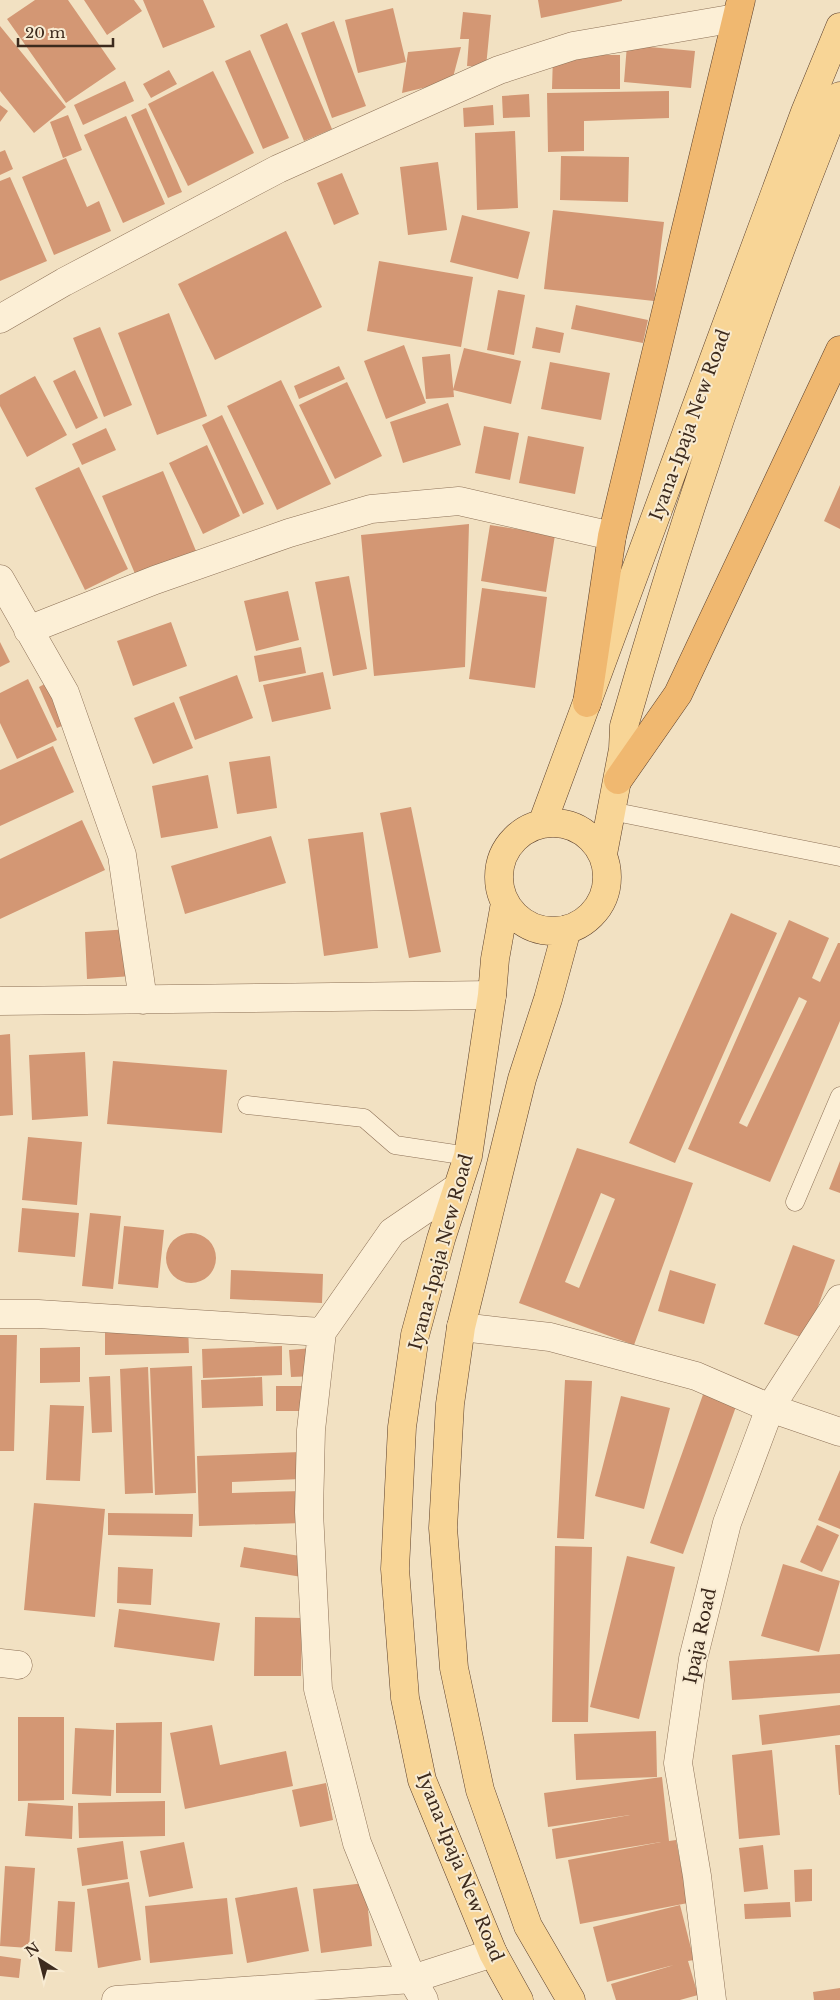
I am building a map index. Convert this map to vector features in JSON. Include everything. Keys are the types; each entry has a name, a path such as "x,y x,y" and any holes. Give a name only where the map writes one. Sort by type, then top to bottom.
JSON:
{"highway":[{"path":"587,703 612,536 738,9"},
{"path":"618,780 678,694 840,350"}],"main road":[{"name":"Iyana-Ipaja New Road","path":"542,824 805,112 840,27"},
{"name":"Iyana-Ipaja New Road","path":"602,854 618,780 623,749 624,726 673,560 737,370 800,194 840,96"},
{"path":"554,822 566,824 578,828 588,835 602,854 607,872 606,891 597,908 584,921 567,929 549,930 532,926 517,917 506,903 499,884 501,864 509,846 524,832 542,824 554,822"},
{"name":"Iyana-Ipaja New Road","path":"506,903 495,959 492,995 468,1156 441,1238 415,1335 402,1427 395,1569 405,1698 422,1780 492,1952 519,2000"},
{"name":"Iyana-Ipaja New Road","path":"567,929 548,999 522,1079 461,1327 450,1404 442,1528 454,1668 480,1790 528,1926 571,2000"}],"street":[{"path":"0,319 64,282 278,169 499,70 574,46 738,9"},
{"path":"28,630 164,577 289,533 371,509 459,502 612,536"},
{"path":"0,579 65,693 122,855 143,1000"},
{"path":"0,1001 492,995"},
{"path":"418,1989 357,1843 318,1689 309,1512 311,1430 322,1332 392,1232 458,1187"},
{"name":"Ipaja Road","path":"712,2000 697,1876 678,1763 693,1660 727,1523 770,1408 840,1299"},
{"path":"0,1314 48,1314 322,1332"},
{"path":"461,1327 559,1339 696,1376 770,1408 840,1432"},
{"path":"116,2000 418,1989 492,1952"}],"lane":[{"path":"611,810 840,857"},
{"path":"795,1202 840,1096"},
{"path":"247,1105 364,1118 395,1145 468,1156"}],"building":[{"path":"35,0 68,0 116,69 66,103 7,19"},
{"path":"84,0 134,0 142,11 107,35"},
{"path":"143,0 203,0 215,27 163,48"},
{"path":"538,0 622,0 622,1 541,18"},
{"path":"393,8 406,62 358,73 345,20"},
{"path":"463,12 491,15 486,67 467,66 469,39 460,39"},
{"path":"334,21 366,106 332,118 301,33"},
{"path":"287,23 332,129 304,141 260,35"},
{"path":"0,26 66,107 34,133 0,91"},
{"path":"627,45 695,51 691,88 624,82"},
{"path":"461,47 452,81 402,93 408,52"},
{"path":"250,50 289,138 263,149 225,61"},
{"path":"553,55 620,55 620,89 552,89"},
{"path":"169,70 177,84 151,98 143,84"},
{"path":"213,71 254,153 188,186 148,104"},
{"path":"125,81 134,101 83,125 74,105"},
{"path":"669,91 669,118 584,121 584,151 548,152 547,93"},
{"path":"529,94 530,117 503,118 502,96"},
{"path":"0,105 8,111 0,122"},
{"path":"493,105 494,125 464,127 463,108"},
{"path":"146,108 182,192 168,198 131,115"},
{"path":"68,115 82,150 63,158 50,122"},
{"path":"126,116 165,204 123,223 84,135"},
{"path":"515,131 518,208 477,210 475,133"},
{"path":"5,150 13,169 0,175 0,152"},
{"path":"561,156 629,157 628,202 560,200"},
{"path":"66,158 87,207 99,201 111,231 54,255 22,177"},
{"path":"438,162 447,230 408,235 400,167"},
{"path":"342,173 359,214 334,225 317,183"},
{"path":"10,177 47,261 0,281 0,181"},
{"path":"553,210 664,222 654,301 544,289"},
{"path":"462,215 530,232 518,279 450,262"},
{"path":"286,231 322,307 215,360 178,284"},
{"path":"379,261 473,277 461,347 367,331"},
{"path":"498,290 525,295 514,355 487,350"},
{"path":"576,305 648,320 643,343 571,329"},
{"path":"169,313 207,416 157,435 118,333"},
{"path":"100,327 132,405 104,417 73,338"},
{"path":"536,327 564,333 560,353 532,348"},
{"path":"404,345 426,403 386,419 364,361"},
{"path":"464,348 521,361 511,404 453,390"},
{"path":"450,354 454,397 426,399 422,357"},
{"path":"550,362 610,373 601,420 541,409"},
{"path":"339,366 345,379 299,399 294,386"},
{"path":"75,370 98,418 76,429 53,381"},
{"path":"35,376 67,435 27,457 0,406 0,395"},
{"path":"281,380 331,484 277,510 227,406"},
{"path":"347,382 382,456 335,479 299,405"},
{"path":"448,403 461,445 403,463 390,422"},
{"path":"222,415 264,504 243,514 202,425"},
{"path":"484,426 519,433 510,480 475,473"},
{"path":"106,428 116,450 82,465 72,444"},
{"path":"528,436 584,447 575,494 519,483"},
{"path":"207,445 240,516 203,534 169,463"},
{"path":"79,467 128,569 85,590 35,488"},
{"path":"163,471 196,551 136,576 102,496"},
{"path":"840,485 840,529 824,521"},
{"path":"469,524 465,667 374,676 361,535"},
{"path":"490,525 555,535 546,592 481,581"},
{"path":"349,576 367,669 333,676 315,582"},
{"path":"482,588 547,597 535,688 469,679"},
{"path":"288,591 299,640 256,651 244,601"},
{"path":"171,622 187,666 133,686 117,641"},
{"path":"0,642 10,662 0,667"},
{"path":"301,647 306,673 259,682 254,656"},
{"path":"323,672 331,709 272,722 263,685"},
{"path":"237,675 253,718 195,740 179,697"},
{"path":"28,679 57,740 17,759 0,723 0,693"},
{"path":"52,680 71,722 57,728 39,687"},
{"path":"174,702 193,748 153,764 134,718"},
{"path":"53,746 74,792 0,826 0,770"},
{"path":"270,756 277,808 237,814 229,762"},
{"path":"208,775 218,828 161,838 152,786"},
{"path":"411,807 441,952 409,958 380,813"},
{"path":"82,820 105,870 0,919 0,859"},
{"path":"363,832 378,948 324,956 308,839"},
{"path":"271,836 286,883 185,914 171,866"},
{"path":"731,913 777,933 675,1163 629,1143"},
{"path":"789,920 829,938 812,978 820,982 838,943 840,943 840,1021 770,1182 688,1149","holes":["799,997 807,1001 747,1127 739,1123"]},
{"path":"130,929 133,976 87,979 85,932"},
{"path":"10,1034 13,1115 0,1116 0,1035"},
{"path":"85,1052 88,1116 32,1120 29,1055"},
{"path":"113,1061 227,1070 222,1133 107,1124"},
{"path":"28,1137 82,1142 77,1205 22,1200"},
{"path":"577,1148 693,1183 634,1345 519,1303","holes":["601,1193 615,1199 579,1288 565,1282"]},
{"path":"840,1161 840,1193 829,1189"},
{"path":"22,1208 79,1213 75,1257 18,1252"},
{"path":"90,1213 121,1216 113,1289 82,1286"},
{"path":"124,1226 164,1230 158,1288 118,1284"},
{"path":"191,1233 201,1235 209,1240 214,1248 216,1258 214,1268 209,1276 201,1281 191,1283 181,1281 173,1276 168,1268 166,1258 168,1248 173,1240 181,1235"},
{"path":"793,1245 835,1260 806,1339 764,1324"},
{"path":"231,1270 323,1274 322,1303 230,1299"},
{"path":"670,1270 716,1284 704,1324 658,1311"},
{"path":"188,1324 189,1353 105,1355 105,1326"},
{"path":"0,1335 17,1335 14,1451 0,1451"},
{"path":"282,1346 282,1375 203,1378 202,1349"},
{"path":"80,1347 80,1382 40,1383 40,1348"},
{"path":"313,1348 315,1376 291,1377 289,1350"},
{"path":"192,1366 196,1493 155,1495 150,1368"},
{"path":"148,1367 153,1493 125,1494 120,1369"},
{"path":"110,1376 112,1432 92,1433 89,1377"},
{"path":"262,1377 263,1406 202,1408 201,1380"},
{"path":"565,1380 592,1381 584,1539 557,1538"},
{"path":"276,1386 303,1386 302,1411 276,1411"},
{"path":"705,1389 738,1401 683,1554 650,1543"},
{"path":"621,1396 670,1408 644,1509 595,1496"},
{"path":"50,1405 84,1406 80,1481 46,1480"},
{"path":"300,1452 301,1479 232,1482 232,1493 302,1491 303,1523 199,1526 197,1456"},
{"path":"840,1470 840,1529 818,1520"},
{"path":"34,1503 105,1509 95,1617 24,1610"},
{"path":"108,1513 193,1514 192,1537 108,1535"},
{"path":"817,1525 839,1535 822,1572 800,1562"},
{"path":"555,1546 592,1547 588,1722 552,1722"},
{"path":"244,1547 306,1557 302,1577 240,1567"},
{"path":"627,1556 675,1567 639,1719 590,1707"},
{"path":"783,1564 840,1581 819,1652 761,1636"},
{"path":"118,1567 153,1569 151,1605 117,1603"},
{"path":"119,1609 220,1623 214,1661 114,1647"},
{"path":"255,1617 302,1618 301,1676 254,1676"},
{"path":"840,1654 840,1693 732,1700 729,1661"},
{"path":"840,1705 840,1735 762,1745 759,1715"},
{"path":"18,1717 64,1717 64,1800 18,1801"},
{"path":"162,1722 161,1793 116,1793 116,1723"},
{"path":"212,1725 220,1765 286,1751 293,1786 185,1809 170,1733"},
{"path":"75,1728 114,1730 111,1796 72,1794"},
{"path":"656,1731 657,1777 576,1780 574,1734"},
{"path":"835,1745 840,1745 840,1795 839,1795"},
{"path":"772,1750 780,1835 739,1839 732,1755"},
{"path":"662,1777 669,1841 676,1840 688,1903 580,1924 568,1860 661,1842 556,1859 552,1829 630,1815 548,1827 544,1793"},
{"path":"326,1783 333,1820 300,1827 292,1790"},
{"path":"165,1801 165,1836 79,1838 78,1803"},
{"path":"28,1803 73,1806 72,1839 25,1836"},
{"path":"123,1841 128,1879 82,1886 77,1848"},
{"path":"184,1842 193,1888 149,1897 140,1851"},
{"path":"763,1845 768,1889 744,1892 739,1848"},
{"path":"5,1866 35,1868 29,1948 0,1946"},
{"path":"812,1869 812,1901 795,1902 794,1870"},
{"path":"129,1882 141,1960 98,1968 87,1889"},
{"path":"365,1883 372,1946 321,1953 313,1889"},
{"path":"297,1887 309,1951 247,1963 235,1898"},
{"path":"227,1898 233,1954 150,1963 145,1906"},
{"path":"58,1901 75,1902 72,1952 55,1951"},
{"path":"790,1902 791,1917 745,1919 744,1904"},
{"path":"680,1905 694,1960 688,1961 698,1995 680,2000 616,2000 611,1984 674,1965 607,1982 593,1927"},
{"path":"0,1956 21,1959 19,1978 0,1976"},
{"path":"840,1988 840,2000 814,2000 813,1992"}]}
